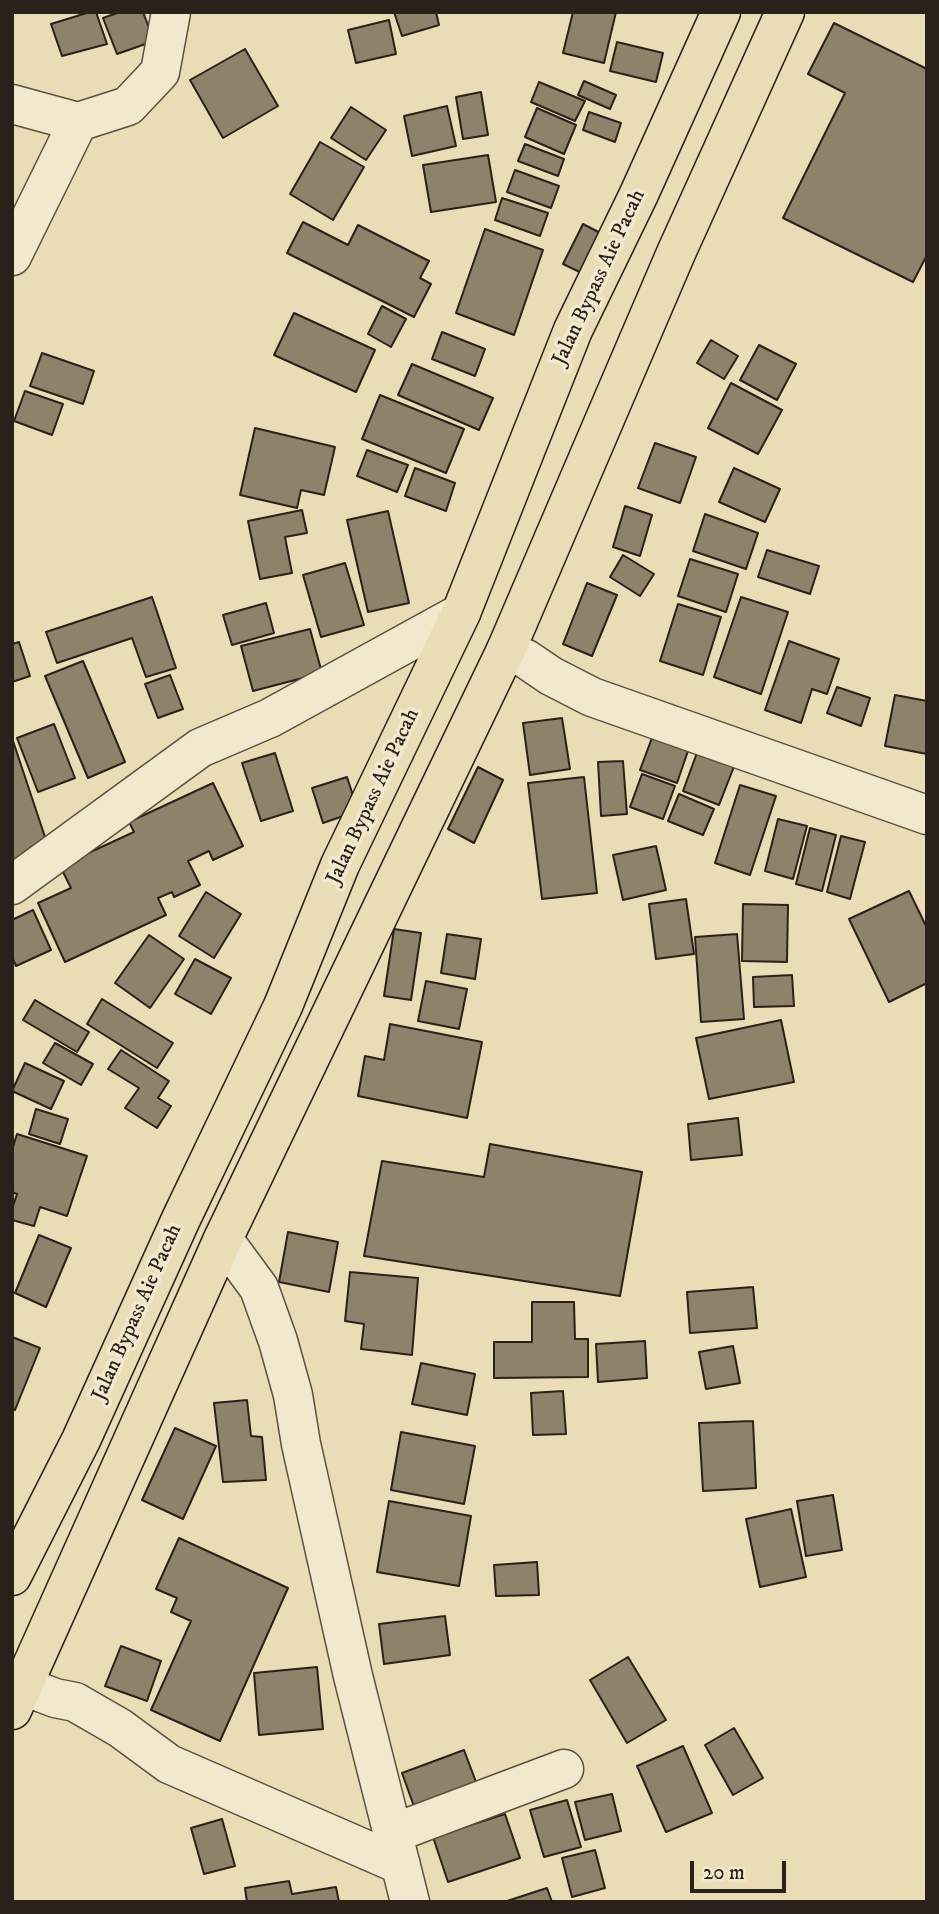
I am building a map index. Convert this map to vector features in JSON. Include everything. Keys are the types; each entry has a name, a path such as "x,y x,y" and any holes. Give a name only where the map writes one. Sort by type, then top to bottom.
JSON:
{"highway":[{"name":"Jalan Bypass Aie Pacah","path":"12,1576 81,1440 180,1219 283,1006 340,865 461,613 573,330 722,12"},
{"path":"18,1698 223,1239 506,650 665,277 785,12"}],"street":[{"path":"12,104 78,122 128,106 160,72 171,12"},
{"path":"12,256 78,122"},
{"path":"12,885 200,748 270,718 461,613"},
{"path":"506,650 592,697 927,815"},
{"path":"223,1239 259,1288 278,1341 293,1395 301,1444 354,1676 410,1902"},
{"path":"18,1698 55,1698 75,1702 120,1728 169,1764 398,1849 564,1769"}],"building":[{"path":"96,12 107,44 62,56 51,24"},
{"path":"120,12 143,12 154,41 117,54 103,18"},
{"path":"394,12 436,12 439,25 402,36"},
{"path":"573,12 616,12 604,63 563,53"},
{"path":"389,20 396,54 356,63 348,30"},
{"path":"834,23 927,69 927,255 913,282 783,218 845,93 808,74"},
{"path":"617,42 663,53 656,82 610,71"},
{"path":"245,49 278,106 223,138 190,80"},
{"path":"584,81 616,95 610,109 578,95"},
{"path":"539,82 585,101 575,121 531,102"},
{"path":"481,92 488,135 463,139 456,97"},
{"path":"447,106 456,146 412,156 404,116"},
{"path":"351,107 386,130 366,160 331,138"},
{"path":"537,108 576,125 564,154 525,137"},
{"path":"589,112 621,123 615,142 583,130"},
{"path":"320,142 364,167 333,220 290,194"},
{"path":"525,144 564,159 558,176 518,161"},
{"path":"488,155 496,202 431,212 423,165"},
{"path":"515,170 559,186 551,208 507,192"},
{"path":"502,198 548,213 540,236 495,220"},
{"path":"303,222 348,245 358,225 429,261 420,278 431,284 414,317 287,253"},
{"path":"583,224 610,238 590,277 563,264"},
{"path":"485,229 543,250 514,335 456,313"},
{"path":"382,306 406,319 391,347 368,334"},
{"path":"294,313 375,350 356,392 274,355"},
{"path":"442,332 485,349 475,376 432,359"},
{"path":"711,340 738,356 724,379 697,363"},
{"path":"759,345 796,364 777,400 740,380"},
{"path":"42,353 94,371 83,404 30,386"},
{"path":"412,364 493,398 479,430 398,395"},
{"path":"731,383 782,410 758,454 708,428"},
{"path":"25,391 63,404 52,435 14,421"},
{"path":"380,395 464,429 446,473 362,439"},
{"path":"255,428 335,447 324,495 301,490 297,508 240,495"},
{"path":"655,443 696,457 680,503 638,488"},
{"path":"367,450 408,465 397,492 357,476"},
{"path":"415,468 455,483 446,511 405,496"},
{"path":"734,468 780,489 765,522 719,502"},
{"path":"625,506 652,515 640,556 613,547"},
{"path":"302,510 307,533 285,537 292,573 260,579 248,521"},
{"path":"388,511 409,603 368,612 347,520"},
{"path":"705,514 758,533 746,569 693,551"},
{"path":"767,550 819,566 810,594 758,577"},
{"path":"623,555 654,574 640,596 610,577"},
{"path":"690,559 738,574 726,612 678,596"},
{"path":"345,563 364,625 321,637 303,575"},
{"path":"587,583 617,595 592,656 563,644"},
{"path":"152,597 176,668 146,677 132,638 57,663 46,632"},
{"path":"741,597 788,612 761,694 714,677"},
{"path":"266,603 274,633 232,645 223,615"},
{"path":"678,604 721,617 703,675 660,661"},
{"path":"310,629 322,673 253,691 241,646"},
{"path":"789,641 839,659 827,694 812,689 801,723 765,710"},
{"path":"19,642 30,676 12,682 12,644"},
{"path":"83,661 125,762 88,778 45,676"},
{"path":"170,675 183,709 158,718 145,684"},
{"path":"837,687 870,698 861,726 827,713"},
{"path":"895,695 927,701 927,754 885,746"},
{"path":"562,718 570,769 530,775 523,723"},
{"path":"54,724 75,778 38,792 17,738"},
{"path":"653,735 689,748 677,783 640,770"},
{"path":"12,738 49,849 12,862"},
{"path":"698,750 735,764 719,805 683,791"},
{"path":"275,753 293,811 261,821 242,763"},
{"path":"623,761 627,814 601,816 598,762"},
{"path":"478,767 503,780 474,843 448,829"},
{"path":"642,774 675,786 663,819 630,807"},
{"path":"347,777 358,811 323,823 312,788"},
{"path":"584,777 597,893 542,899 528,783"},
{"path":"213,783 243,846 213,860 209,851 188,861 200,885 174,897 172,892 158,898 166,915 65,962 38,903 71,888 60,866 134,832 129,822"},
{"path":"740,785 776,796 750,875 715,863"},
{"path":"679,794 714,809 703,835 668,821"},
{"path":"778,819 807,826 793,879 765,871"},
{"path":"810,828 836,835 822,891 796,884"},
{"path":"841,836 865,842 850,899 827,892"},
{"path":"656,846 666,890 623,900 613,855"},
{"path":"909,891 927,928 927,983 889,1002 849,919"},
{"path":"206,892 241,914 214,958 179,936"},
{"path":"686,899 694,954 656,959 649,904"},
{"path":"743,904 788,905 787,962 742,961"},
{"path":"33,910 51,950 16,966 12,957 12,920"},
{"path":"394,929 421,933 411,1000 384,996"},
{"path":"447,934 481,939 475,979 441,973"},
{"path":"737,934 744,1019 701,1022 695,937"},
{"path":"149,935 184,959 150,1008 115,983"},
{"path":"195,959 231,978 211,1014 175,994"},
{"path":"792,975 794,1006 754,1007 753,977"},
{"path":"426,981 467,989 459,1029 418,1021"},
{"path":"102,999 173,1043 157,1068 87,1024"},
{"path":"35,1000 89,1032 77,1052 23,1020"},
{"path":"781,1020 794,1082 709,1099 696,1038"},
{"path":"390,1024 482,1042 467,1118 358,1096 365,1056 384,1060"},
{"path":"55,1043 93,1064 81,1085 43,1063"},
{"path":"121,1050 169,1081 158,1098 171,1106 157,1128 125,1108 139,1088 108,1069"},
{"path":"25,1063 64,1081 51,1109 12,1091"},
{"path":"36,1109 68,1119 60,1144 29,1134"},
{"path":"738,1118 742,1155 691,1160 688,1124"},
{"path":"17,1134 87,1156 67,1216 40,1207 34,1226 12,1220 17,1194 12,1192 12,1150"},
{"path":"490,1144 642,1172 620,1296 364,1256 382,1161 484,1177"},
{"path":"288,1232 338,1242 329,1292 279,1282"},
{"path":"39,1235 71,1248 46,1307 15,1293"},
{"path":"350,1272 418,1278 412,1355 361,1349 364,1324 345,1321"},
{"path":"753,1287 757,1328 690,1333 687,1292"},
{"path":"532,1302 574,1302 575,1339 588,1339 588,1377 494,1378 494,1342 532,1342"},
{"path":"12,1337 40,1348 15,1410 12,1409"},
{"path":"645,1341 647,1378 598,1382 596,1344"},
{"path":"733,1346 740,1383 706,1389 699,1352"},
{"path":"421,1363 475,1374 467,1415 412,1404"},
{"path":"563,1391 566,1434 533,1435 531,1393"},
{"path":"247,1400 251,1436 262,1437 266,1480 223,1482 214,1403"},
{"path":"753,1421 756,1488 703,1491 699,1423"},
{"path":"175,1428 216,1446 183,1519 142,1500"},
{"path":"401,1432 475,1446 464,1504 391,1490"},
{"path":"833,1495 842,1550 806,1556 797,1501"},
{"path":"389,1501 471,1516 459,1586 377,1572"},
{"path":"791,1509 806,1577 760,1587 746,1519"},
{"path":"179,1538 288,1588 220,1741 151,1710 191,1621 171,1612 177,1598 156,1589"},
{"path":"537,1562 539,1595 496,1596 494,1565"},
{"path":"445,1616 450,1655 384,1664 379,1624"},
{"path":"121,1646 161,1661 147,1701 105,1686"},
{"path":"628,1657 666,1720 627,1743 590,1680"},
{"path":"317,1667 323,1729 259,1735 254,1673"},
{"path":"734,1728 763,1778 733,1795 705,1745"},
{"path":"683,1746 712,1813 666,1832 637,1766"},
{"path":"464,1750 479,1790 416,1812 402,1773"},
{"path":"612,1794 621,1831 585,1840 575,1802"},
{"path":"567,1800 581,1847 544,1857 530,1810"},
{"path":"505,1814 520,1858 448,1882 433,1837"},
{"path":"222,1819 235,1866 204,1874 191,1828"},
{"path":"595,1850 605,1888 572,1897 562,1858"},
{"path":"289,1881 292,1894 336,1887 339,1902 247,1902 245,1888"},
{"path":"547,1888 552,1902 504,1902"}]}
